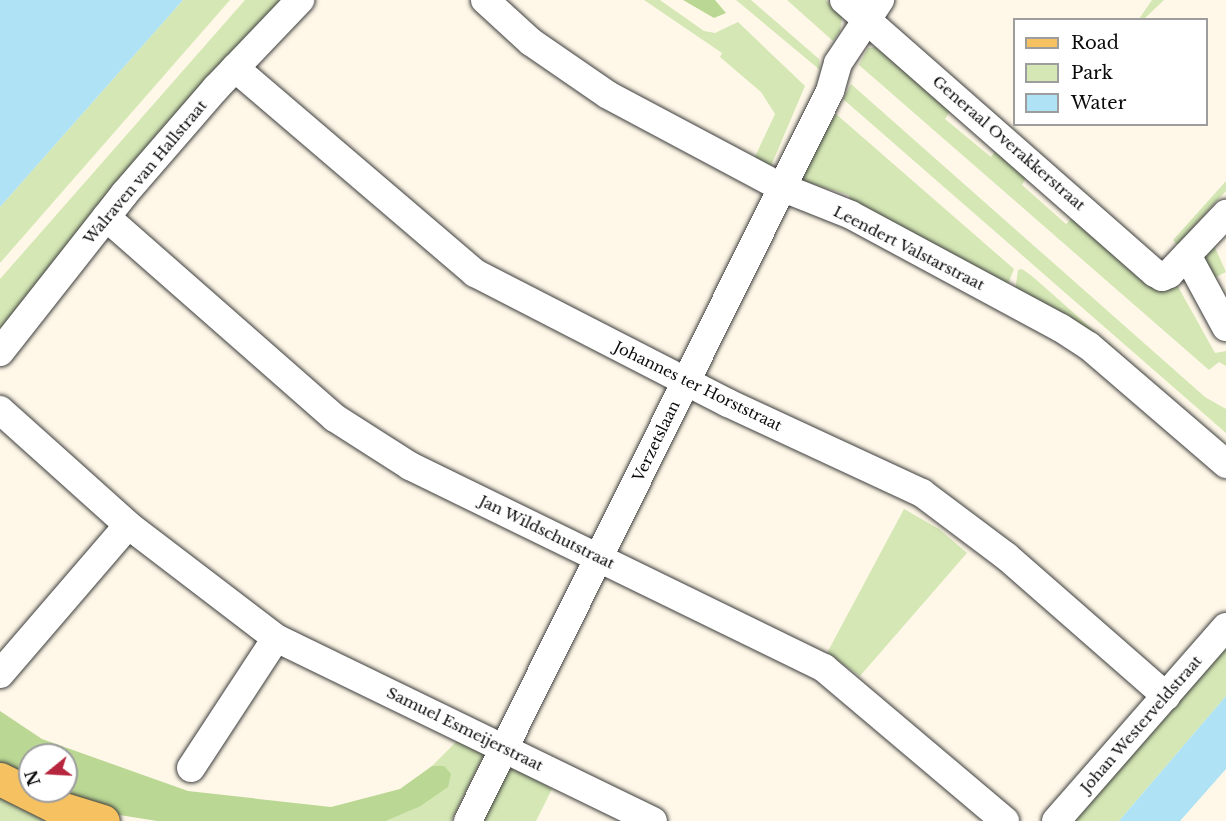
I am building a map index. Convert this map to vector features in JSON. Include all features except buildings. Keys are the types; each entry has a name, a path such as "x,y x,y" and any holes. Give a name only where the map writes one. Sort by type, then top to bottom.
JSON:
{"main road":[{"path":"0,779 54,806 103,821"}],"street":[{"name":"Walraven van Hallstraat","path":"0,352 106,217 235,68 300,0"},
{"name":"Leendert Valstarstraat","path":"485,0 531,42 608,95 781,187 851,215 1089,345 1226,464"},
{"name":"Verzetslaan","path":"468,821 830,91 838,63 862,7"},
{"name":"Generaal Overakkerstraat","path":"862,7 1155,273 1162,277 1180,262"},
{"name":"Johannes ter Horststraat","path":"235,68 476,273 686,380 922,493 1006,556 1166,696"},
{"name":"Jan Wildschutstraat","path":"106,217 335,418 410,466 824,668 1005,821"},
{"path":"1223,222 1180,262 1226,327"},
{"name":"Samuel Esmeijerstraat","path":"0,410 128,525 276,638 653,821"},
{"path":"0,674 128,525"},
{"name":"Johan Westerveldstraat","path":"1056,821 1226,627"},
{"path":"191,768 276,638"}],"green space":[{"path":"183,0 230,0 0,263 0,207"},
{"path":"245,0 288,0 0,337 0,279"},
{"path":"644,0 660,0 704,31 715,33 738,22 805,86 771,166 753,161 775,114 761,92 720,57 722,53"},
{"path":"683,0 715,0 726,13 714,18"},
{"path":"736,0 751,0 819,59 820,70"},
{"path":"787,0 826,0 842,17 840,31 833,41"},
{"path":"1152,0 1164,0 1145,18 1140,18"},
{"path":"875,47 954,106 945,119 991,157 1001,144 1029,172 1022,185 1066,224 1077,213 1176,283 1215,353 1226,351 1226,366 1219,362 1209,370 859,65 868,48"},
{"path":"851,84 1205,397 1226,409 1226,433 843,99"},
{"path":"836,114 1014,269 1006,289 851,205 849,195 796,179"},
{"path":"1226,181 1226,191 1177,245 1173,240"},
{"path":"1212,241 1226,272 1210,280 1200,260"},
{"path":"1022,269 1152,382 1015,292 1018,270"},
{"path":"904,509 939,529 967,553 860,676 827,653"},
{"path":"1226,642 1226,696 1119,821 1072,821"},
{"path":"0,711 42,739 53,743 18,743 18,782 0,772"},
{"path":"458,740 485,753 451,821 386,821 419,807 444,766 432,766"},
{"path":"78,752 188,791 331,807 400,789 432,766 444,766 451,774 448,787 419,807 386,821 157,821 88,810 68,803 78,803"},
{"path":"506,764 552,789 536,821 478,821"},
{"path":"0,789 18,798 18,803 28,803 64,821 0,821"}],"water":[{"path":"0,0 183,0 0,207"},
{"path":"1226,696 1226,769 1180,821 1119,821"}]}
